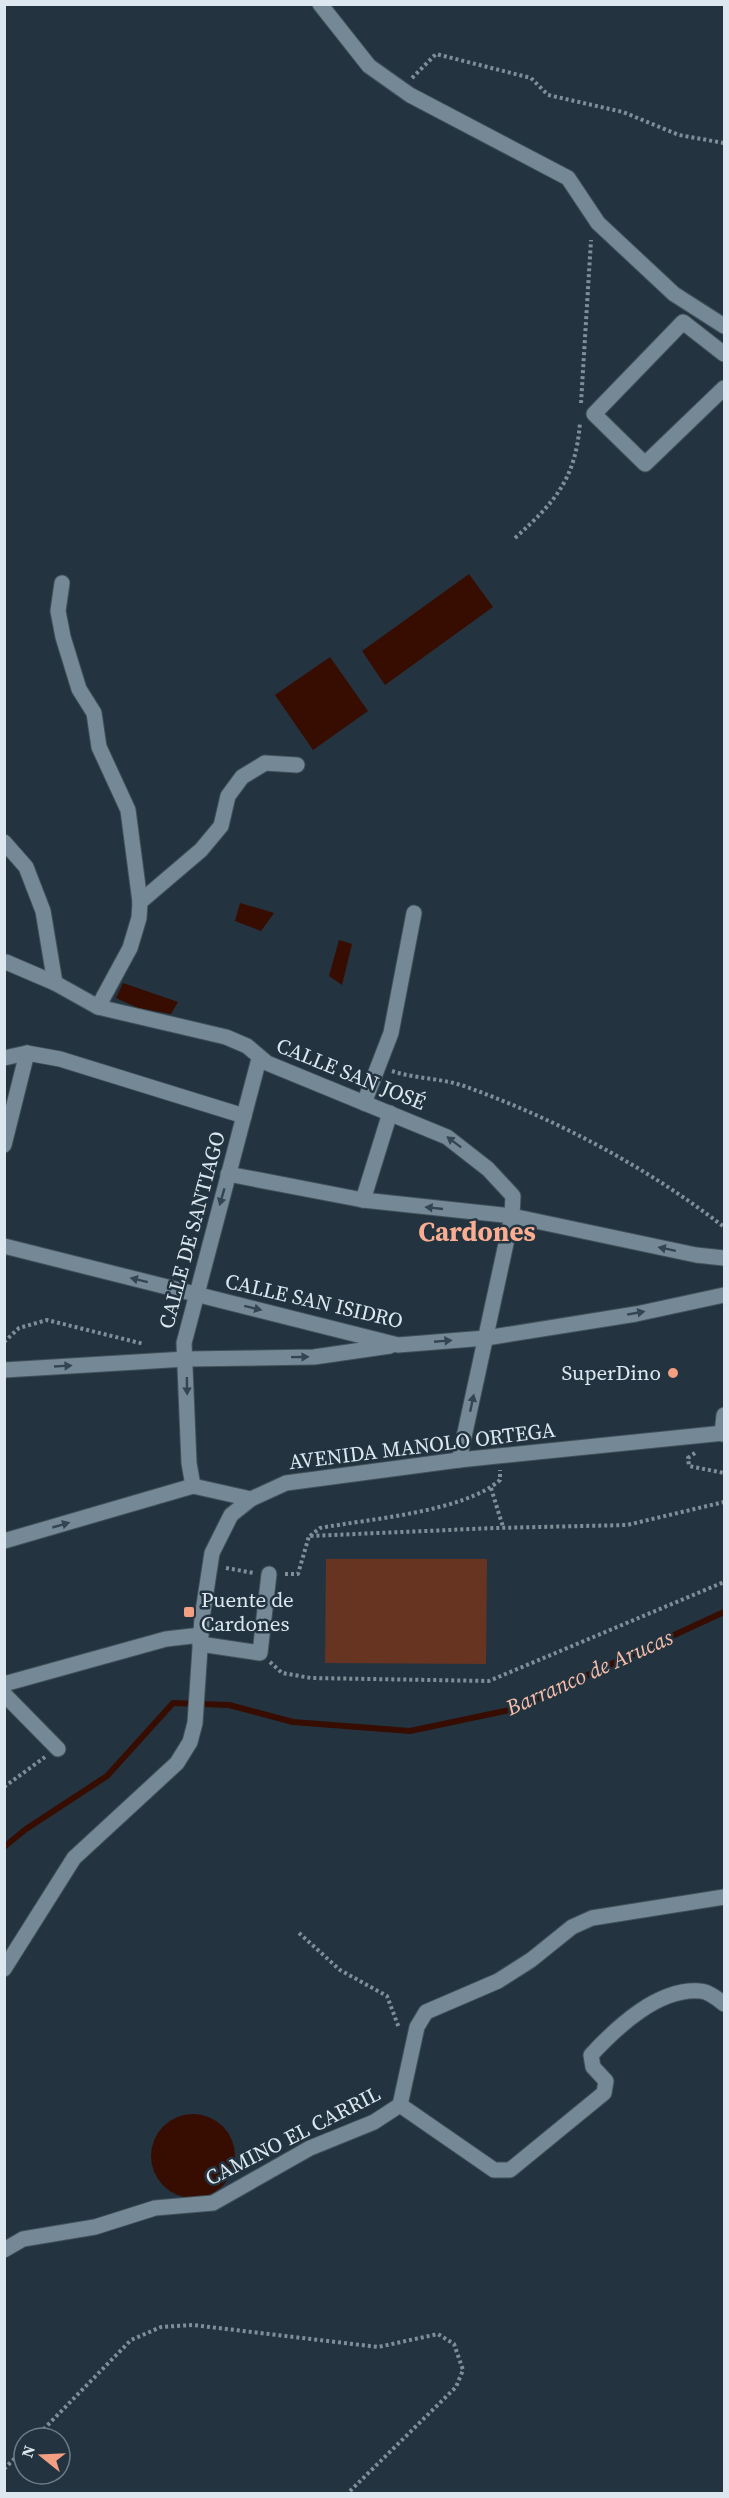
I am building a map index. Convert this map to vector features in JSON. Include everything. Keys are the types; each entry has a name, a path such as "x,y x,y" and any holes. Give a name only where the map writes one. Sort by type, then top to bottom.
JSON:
{"street":[{"path":"320,4 369,66 394,83 568,178 598,223 674,294 724,326"},
{"path":"724,354 683,322 594,414 645,464 724,388"},
{"path":"62,583 58,611 63,637 79,689 94,713 99,747 128,810 140,902 139,918 130,948 98,1007"},
{"path":"140,902 201,850 221,826 228,795 242,777 265,763 297,765"},
{"path":"4,842 26,867 43,911 55,983"},
{"path":"364,1102 391,1033 414,914"},
{"name":"CALLE SAN JOSÉ","path":"6,962 55,983 98,1007 226,1037 247,1046 260,1059 447,1137 488,1169 513,1196 512,1216"},
{"path":"4,1058 27,1053 60,1059 244,1116"},
{"path":"4,1145 27,1053"},
{"name":"CALLE DE SANTIAGO","path":"193,1486 189,1463 184,1343 260,1059"},
{"path":"363,1200 390,1113"},
{"path":"228,1174 363,1200 512,1216 696,1255 724,1258"},
{"path":"459,1461 512,1216"},
{"name":"CALLE SAN ISIDRO","path":"4,1246 398,1345 486,1338 636,1314 724,1295"},
{"path":"4,1370 161,1360 314,1357 398,1345"},
{"path":"723,1434 724,1415"},
{"name":"AVENIDA MANOLO ORTEGA","path":"4,1969 74,1857 177,1764 190,1742 195,1723 200,1680 200,1639 212,1553 231,1515 251,1499 286,1483 501,1456 694,1435 723,1434"},
{"path":"4,1542 193,1486 251,1499"},
{"path":"4,1684 166,1639 200,1639 260,1653 268,1574"},
{"path":"4,1694 58,1749"},
{"name":"CAMINO EL CARRIL","path":"4,2250 23,2239 94,2227 154,2208 213,2203 310,2148 374,2122 400,2105 417,2027 426,2012 498,1981 531,1960 572,1927 591,1918 724,1897"},
{"path":"400,2105 494,2170 510,2170 604,2093 606,2081 593,2067 591,2055 611,2033 639,2010 676,1994 702,1990 724,2004"}],"path":[{"path":"394,83 413,78 436,54 531,78 548,95 623,112 679,135 724,143"},
{"path":"581,406 591,236 598,223"},
{"path":"515,538 549,508 572,470 580,417"},
{"path":"377,1067 415,1078 442,1080 463,1086 586,1139 690,1201 724,1227"},
{"path":"4,1342 19,1328 47,1320 142,1343 161,1360"},
{"path":"694,1435 697,1452 688,1458 689,1466 724,1473"},
{"path":"210,1565 244,1572 298,1574 309,1536 320,1528 436,1508 490,1488 500,1480 501,1456"},
{"path":"490,1488 503,1527"},
{"path":"309,1536 503,1527 627,1525 724,1502"},
{"path":"260,1653 282,1673 311,1678 489,1681 724,1582"},
{"path":"4,1787 35,1762 58,1749"},
{"path":"299,1933 340,1970 387,1996 399,2028 412,2046"},
{"path":"47,2426 131,2340 161,2327 193,2325 378,2347 438,2334 454,2344 463,2370 456,2387 347,2493"}],"shaded area":[{"path":"469,574 493,607 385,685 362,651"},
{"path":"330,657 368,711 313,750 275,695"},
{"path":"240,903 274,913 261,931 235,921"},
{"path":"339,940 352,944 342,985 329,976"},
{"path":"123,983 178,1002 171,1014 138,1008 116,998"},
{"path":"326,1559 487,1559 486,1664 325,1663"},
{"path":"193,2114 209,2117 223,2126 232,2140 235,2156 232,2172 223,2186 209,2195 193,2198 177,2195 163,2186 154,2172 151,2156 154,2140 163,2126 177,2117"}],"waterway":[{"name":"Barranco de Arucas","path":"4,1847 26,1829 107,1776 173,1703 229,1705 293,1722 410,1731 514,1709 724,1612"}],"place":[{"name":"SuperDino","path":"673,1373"},
{"name":"Puente de Cardones","path":"189,1612"}],"district":[{"name":"Cardones","path":"477,1232"}]}
